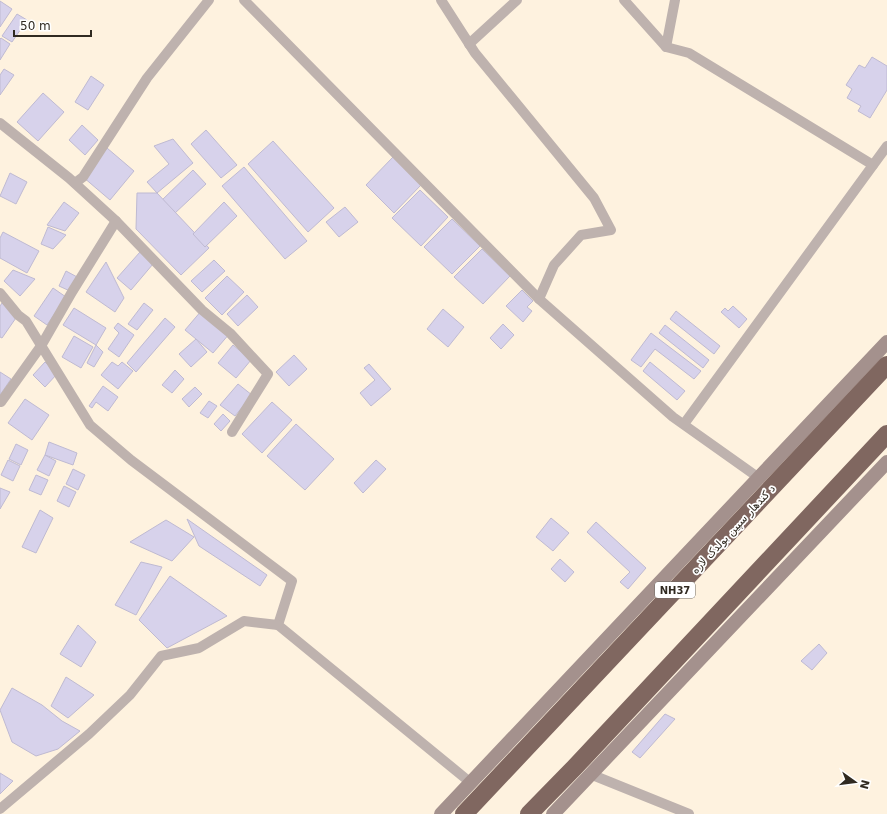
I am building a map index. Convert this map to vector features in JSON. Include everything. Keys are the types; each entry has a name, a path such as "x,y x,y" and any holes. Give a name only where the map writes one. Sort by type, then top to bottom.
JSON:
{"highway":[{"name":"د کندهار سپین بولدک لاره","path":"464,814 887,365"},
{"path":"529,814 887,434"}],"street":[{"path":"75,183 83,176 147,78 209,0"},
{"path":"244,0 514,271 539,299 684,424 759,478"},
{"path":"441,0 469,44 594,198 611,230 581,235 554,265 539,299"},
{"path":"469,44 517,0"},
{"path":"624,0 666,47 689,53 873,165"},
{"path":"666,47 675,0"},
{"path":"0,123 75,183 116,221 202,310 230,333 268,374 232,432"},
{"path":"684,424 887,146"},
{"path":"1,402 41,346 72,292 116,221"},
{"path":"0,294 18,315 26,321 90,425 131,460 292,581 278,625"},
{"path":"441,814 887,342"},
{"path":"553,814 887,462"},
{"path":"0,809 89,734 130,695 161,656 199,648 244,621 278,625 471,783"},
{"path":"590,774 689,814"}],"building":[{"path":"0,1 12,9 0,27"},
{"path":"17,14 27,20 12,42 2,36"},
{"path":"1,38 10,44 0,60 0,39"},
{"path":"872,57 887,66 887,90 870,118 858,111 861,106 847,98 852,89 846,85 859,65 865,68"},
{"path":"4,69 14,75 0,95 0,75"},
{"path":"91,76 104,85 88,110 75,102"},
{"path":"43,93 64,112 38,141 17,122"},
{"path":"82,125 98,140 85,155 69,140"},
{"path":"206,130 237,165 221,178 191,144"},
{"path":"173,139 193,163 157,193 147,182 169,164 154,146"},
{"path":"273,141 334,208 308,232 248,164"},
{"path":"107,148 134,171 110,200 83,177"},
{"path":"393,157 421,185 394,213 366,185"},
{"path":"244,167 307,241 285,259 222,186"},
{"path":"193,170 206,184 174,214 161,201"},
{"path":"10,173 27,182 16,204 0,196"},
{"path":"420,190 448,217 421,246 392,218"},
{"path":"137,193 157,193 209,248 181,275 136,229"},
{"path":"64,202 79,213 65,231 47,225"},
{"path":"224,202 237,216 205,247 193,234"},
{"path":"345,207 358,222 339,237 326,222"},
{"path":"452,219 480,246 452,274 424,247"},
{"path":"48,227 66,235 53,249 41,244"},
{"path":"3,232 39,251 27,273 0,258 0,238"},
{"path":"482,249 510,276 483,304 454,277"},
{"path":"140,252 153,264 131,290 117,278"},
{"path":"214,260 225,271 202,292 191,281"},
{"path":"106,262 124,298 115,312 86,292"},
{"path":"13,270 35,279 20,296 4,281"},
{"path":"66,271 79,278 72,292 59,286"},
{"path":"227,276 244,292 222,315 205,298"},
{"path":"53,288 66,297 47,325 34,316"},
{"path":"522,290 533,301 527,307 532,311 523,322 506,306"},
{"path":"247,295 258,307 238,326 227,314"},
{"path":"2,303 18,315 2,338 0,337 0,306"},
{"path":"144,303 153,310 137,330 128,324"},
{"path":"733,306 747,319 739,328 721,312 725,308 728,311"},
{"path":"74,308 106,328 96,345 63,325"},
{"path":"443,309 464,327 448,347 427,329"},
{"path":"202,310 230,333 213,353 185,330"},
{"path":"676,311 720,346 714,354 670,319"},
{"path":"165,318 175,327 136,372 127,363"},
{"path":"118,323 134,335 119,357 108,349 119,333 114,328"},
{"path":"503,324 514,335 501,349 490,338"},
{"path":"665,325 709,360 703,368 659,333"},
{"path":"651,333 701,371 694,379 655,349 641,367 631,360"},
{"path":"74,336 93,347 81,368 62,357"},
{"path":"196,339 207,352 191,367 179,354"},
{"path":"96,345 103,352 94,367 87,363"},
{"path":"233,345 251,360 236,378 218,363"},
{"path":"294,355 307,369 289,386 276,372"},
{"path":"45,362 57,374 45,387 33,375"},
{"path":"112,362 118,366 122,362 133,371 118,389 101,375"},
{"path":"650,362 685,391 677,400 643,371"},
{"path":"369,364 391,389 371,406 360,393 375,380 364,368"},
{"path":"175,370 184,379 172,393 162,385"},
{"path":"0,372 11,379 0,395"},
{"path":"238,384 252,395 235,416 220,405"},
{"path":"103,386 118,397 108,411 96,402 92,408 89,406"},
{"path":"195,387 202,394 189,407 182,399"},
{"path":"25,399 49,415 32,440 8,423"},
{"path":"209,401 217,406 208,418 200,413"},
{"path":"272,402 292,420 262,453 242,434"},
{"path":"223,414 230,421 221,431 214,424"},
{"path":"296,424 334,459 305,490 267,456"},
{"path":"49,442 77,453 73,465 45,455"},
{"path":"16,444 28,450 21,465 9,459"},
{"path":"45,455 56,461 49,476 37,470"},
{"path":"8,460 20,466 13,481 1,475"},
{"path":"376,460 386,469 363,493 354,483"},
{"path":"73,469 85,475 78,490 66,484"},
{"path":"36,475 48,480 41,495 29,490"},
{"path":"64,486 76,492 69,507 57,501"},
{"path":"0,488 10,492 0,509"},
{"path":"40,510 53,518 36,553 22,547"},
{"path":"551,518 569,533 553,551 536,537"},
{"path":"187,519 267,575 260,586 199,546"},
{"path":"166,520 194,537 172,561 130,542"},
{"path":"596,522 646,568 628,589 620,582 630,572 587,532"},
{"path":"560,559 574,572 565,582 551,569"},
{"path":"141,562 162,567 136,615 115,605"},
{"path":"170,576 227,616 167,648 139,620"},
{"path":"78,625 96,642 81,667 60,654"},
{"path":"819,644 827,653 812,670 801,661"},
{"path":"66,677 94,695 68,718 51,706"},
{"path":"12,688 42,705 62,721 80,731 58,749 36,756 12,742 0,710"},
{"path":"665,714 675,719 640,758 632,752"},
{"path":"0,773 13,781 0,794"}]}
